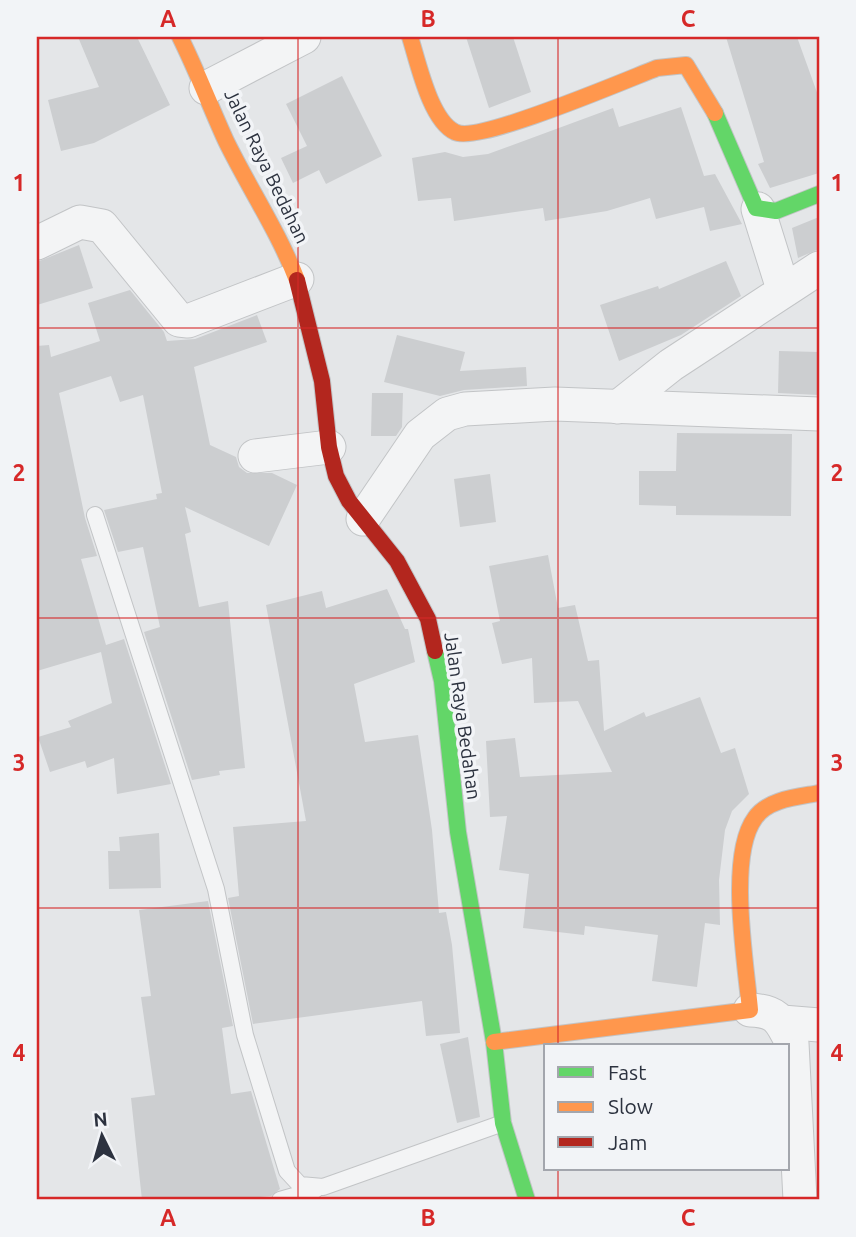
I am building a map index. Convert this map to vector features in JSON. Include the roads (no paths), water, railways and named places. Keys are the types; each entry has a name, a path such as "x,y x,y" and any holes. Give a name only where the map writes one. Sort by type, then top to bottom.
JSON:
{"street":[{"name":"Jalan Raya Bedahan","path":"180,37 206,88 226,140 297,279 322,381 329,447 336,476 349,501 397,561 428,619 442,681 458,832 494,1042 503,1123 527,1200"},
{"path":"206,88 304,37"},
{"path":"410,37 438,115 447,128 463,135 492,131 657,68 687,65 704,91 743,184 758,209 783,289"},
{"path":"758,209 776,211 819,194"},
{"path":"37,243 80,222 102,226 179,320 188,321 297,279"},
{"path":"618,407 671,365 783,289 819,268"},
{"path":"363,519 420,435 447,414 511,405 819,414"},
{"path":"255,456 329,447"},
{"path":"750,1010 740,865 746,836 756,817 781,801 819,793"},
{"path":"494,1042 750,1010 769,1011 782,1022 792,1043 800,1200"},
{"path":"782,1022 819,1025"}],"lane":[{"path":"96,515 216,889 245,1035 287,1171 300,1185 323,1187"},
{"path":"281,1200 503,1123"}]}
